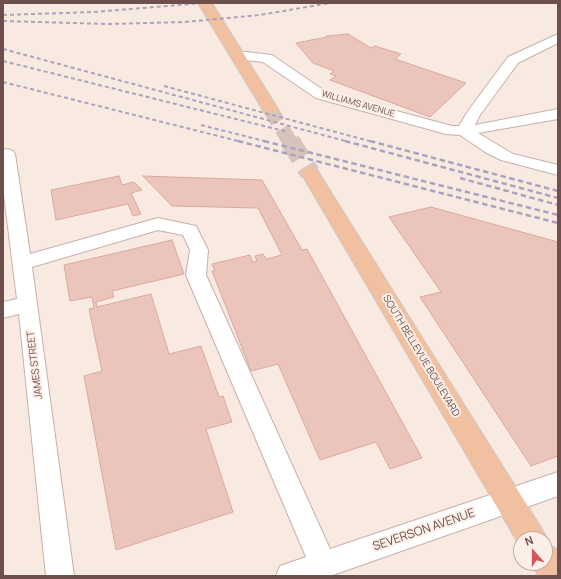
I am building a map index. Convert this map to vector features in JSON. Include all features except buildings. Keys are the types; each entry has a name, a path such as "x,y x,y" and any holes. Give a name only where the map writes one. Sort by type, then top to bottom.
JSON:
{"main road":[{"path":"205,3 270,109"},
{"name":"SOUTH BELLEVUE BOULEVARD","path":"310,173 527,531"}],"street":[{"path":"558,38 513,60 473,114 464,131 491,149 507,157 558,170"},
{"name":"WILLIAMS AVENUE","path":"237,56 267,58 321,95 452,131 464,131 558,114"},
{"name":"JAMES STREET","path":"7,154 10,225 22,263 28,304 60,576"},
{"path":"22,263 158,224 190,230 199,250 196,275 323,565"},
{"path":"3,310 28,304"},
{"name":"SEVERSON AVENUE","path":"290,576 558,484"}],"tunnel":[{"path":"270,109 290,142"},
{"path":"290,141 310,173"}],"railway":[{"path":"3,15 94,12 203,3"},
{"path":"3,21 108,24 184,22 260,15 330,3"},
{"path":"3,49 349,142"},
{"path":"3,61 288,132"},
{"path":"3,82 242,142"},
{"path":"164,86 373,142"},
{"path":"201,125 268,142"},
{"path":"238,141 558,223"},
{"path":"264,141 558,215"},
{"path":"345,141 558,198"},
{"path":"370,141 558,191"},
{"path":"460,178 558,205"}]}
